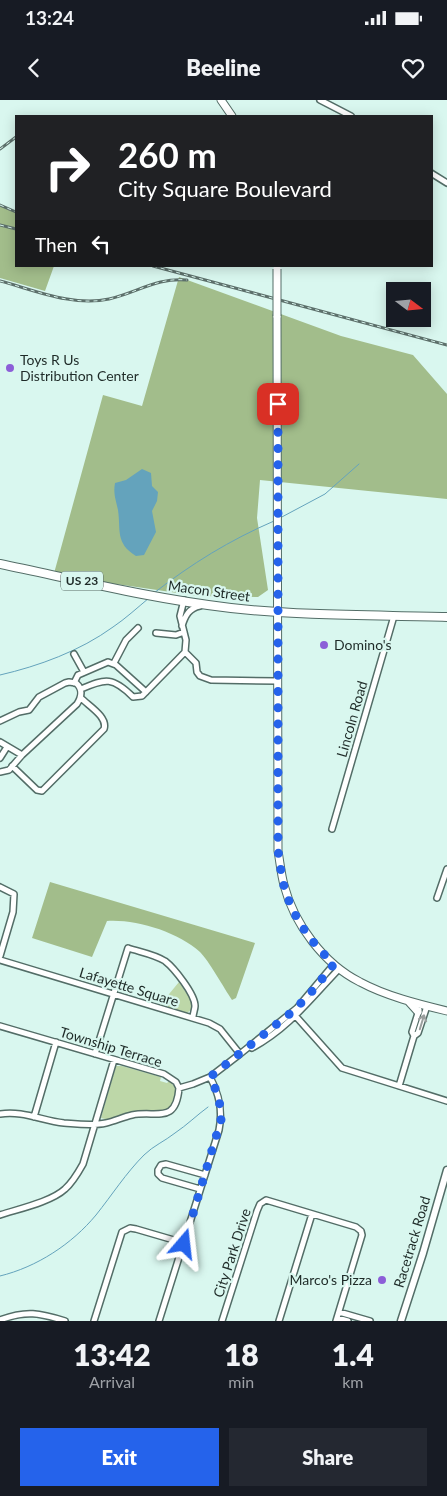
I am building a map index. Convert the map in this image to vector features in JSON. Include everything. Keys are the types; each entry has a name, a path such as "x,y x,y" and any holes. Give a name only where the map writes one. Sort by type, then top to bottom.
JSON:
{"main road":[{"path":"222,100 231,115"},
{"path":"277,268 278,851 283,884 306,933 337,966 358,982 405,999 447,1011"},
{"name":"Macon Street","path":"0,564 206,604 278,611 447,617"},
{"path":"405,999 413,1004 418,1012"}],"street":[{"path":"320,100 349,115"},
{"path":"433,174 447,183"},
{"path":"81,689 99,681 109,680 116,682 133,697 142,696 185,652 186,640 180,616 184,600"},
{"path":"156,633 176,636 183,629 186,617 191,609 206,604"},
{"name":"Lincoln Road","path":"332,829 394,616"},
{"path":"114,663 126,640 138,628"},
{"path":"185,652 196,663 197,672 200,676 211,680 277,681"},
{"path":"74,654 84,672"},
{"path":"74,682 78,675 108,662 114,663 146,692"},
{"path":"0,721 19,712 29,710 39,697 65,683 74,682 81,689 81,698 68,712 22,755 9,770 0,772"},
{"path":"12,766 37,790 42,791 104,729 104,720 81,698"},
{"path":"0,742 22,755"},
{"path":"0,758 7,746"},
{"path":"437,898 447,869"},
{"path":"0,887 14,894 13,912 0,956"},
{"path":"95,1054 128,948 164,961 175,971 190,992 195,1006 193,1018"},
{"name":"Lafayette Square","path":"0,960 193,1018 220,1029 230,1039 240,1054"},
{"path":"0,1114 20,1114 58,1122 95,1124 107,1123 132,1115 160,1115 168,1113 174,1108 178,1099 179,1088 210,1077 240,1054 265,1040 293,1015 337,966"},
{"path":"399,1086 414,1036 418,1033 424,1005"},
{"path":"414,1036 412,1032 418,1012 424,1005"},
{"path":"293,1015 342,1068 447,1101"},
{"name":"Township Terrace","path":"0,1026 164,1074 176,1082 179,1088"},
{"path":"34,1117 56,1042"},
{"path":"0,1215 49,1198 64,1190 75,1177 83,1164 114,1060"},
{"path":"159,1321 221,1120 219,1097 210,1077"},
{"path":"200,1189 162,1178 158,1174 158,1170 161,1165 166,1164 205,1175"},
{"name":"Racetrack Road","path":"400,1321 423,1253 447,1170"},
{"name":"City Park Drive","path":"222,1321 260,1204 266,1200 356,1227 361,1231 362,1235 336,1319 348,1321"},
{"path":"279,1321 312,1214"},
{"path":"94,1321 122,1232 130,1228 136,1229 184,1244"},
{"path":"339,1312 370,1321"},
{"path":"0,1320 29,1313 44,1314 65,1321"}],"green space":[{"path":"0,205 15,211 15,267 54,267 45,291 0,278"},
{"path":"179,277 341,336 413,355 447,394 447,499 260,480 257,518 268,590 258,597 198,596 53,577 103,395 142,406"},
{"path":"50,882 255,943 236,998 232,1000 200,952 180,938 156,928 131,922 107,921 92,957 32,938"},
{"path":"179,982 191,1000 192,1009 187,1013 160,1005"},
{"path":"116,1066 161,1077 160,1081 167,1083 169,1081 176,1090 173,1107 164,1112 135,1112 109,1120 101,1118"}],"water":[{"path":"142,469 151,473 152,486 158,492 157,501 152,511 156,532 144,555 136,556 125,546 120,536 114,487 115,483 126,480"}],"waterway":[{"path":"280,518 325,494 359,464"},
{"path":"154,593 211,553 274,521"},
{"path":"0,675 59,657 87,643 117,624 149,598"},
{"path":"0,1276 27,1267 65,1245 87,1226 144,1155 208,1107"}],"railway":[{"path":"0,149 15,138"},
{"path":"0,205 15,212"},
{"path":"0,225 15,229"},
{"path":"157,267 447,345"},
{"path":"0,281 68,299 95,301 109,299 157,283 187,280"}],"place":[{"name":"Toys R Us Distribution Center","path":"10,368"},
{"name":"Domino's","path":"324,645"},
{"name":"Marco's Pizza","path":"382,1280"}],"route":[{"path":"184,1244 221,1120 219,1097 210,1077 292,1012 309,995 334,964 306,933 293,908 283,884 278,851 278,404"}]}
